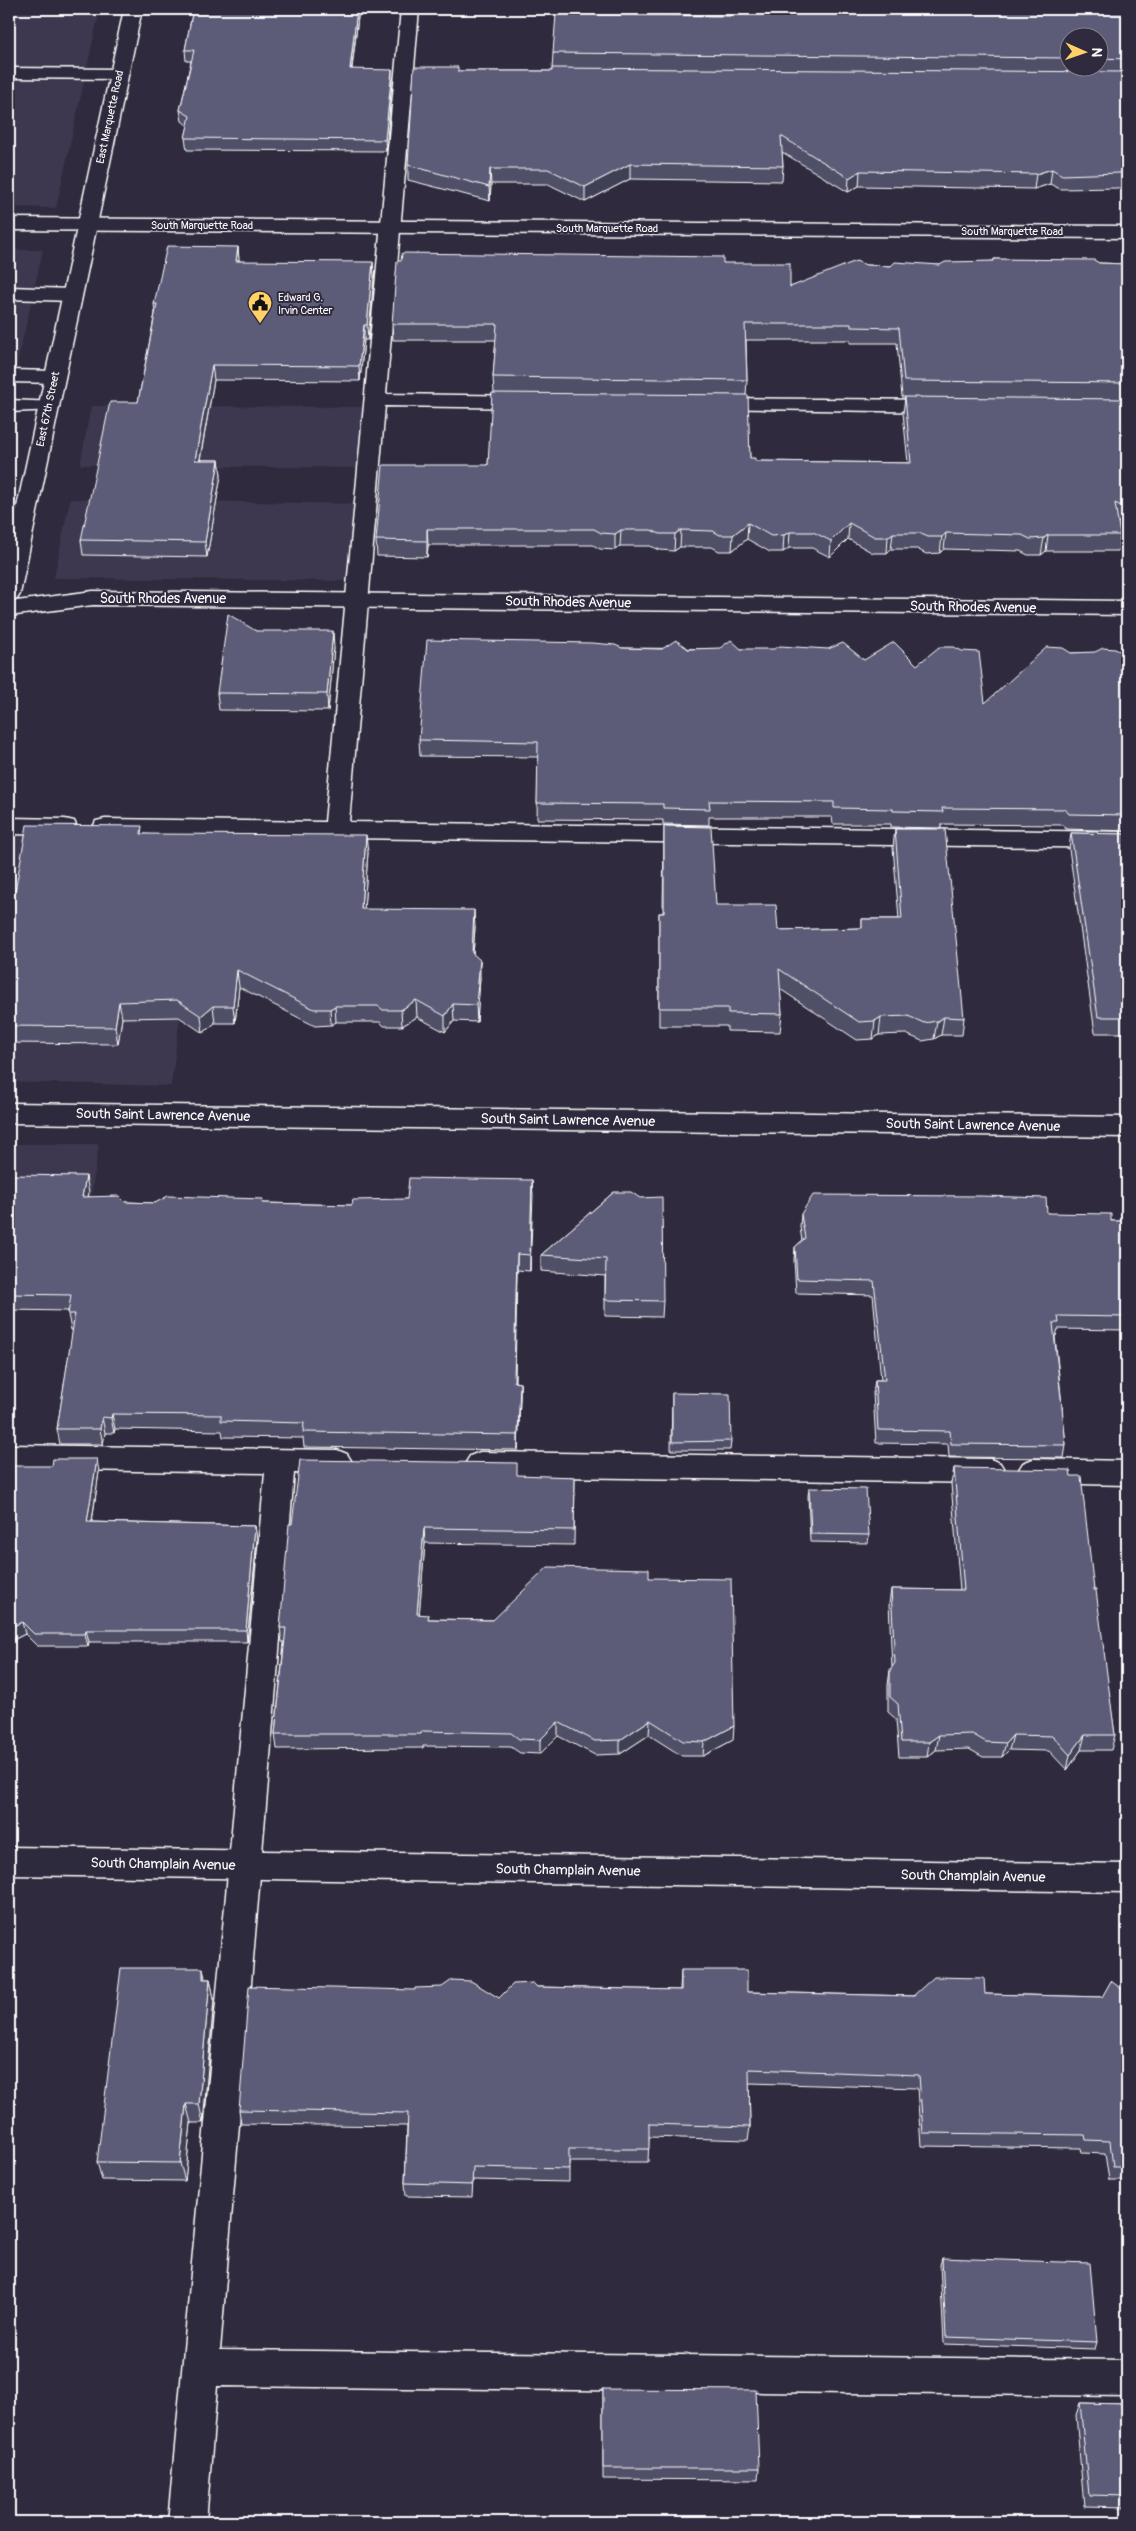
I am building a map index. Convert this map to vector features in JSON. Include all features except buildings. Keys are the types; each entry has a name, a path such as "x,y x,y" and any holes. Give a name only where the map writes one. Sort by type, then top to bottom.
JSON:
{"street":[{"name":"East Marquette Road","path":"87,225 133,9"},
{"path":"336,830 391,227 414,73 410,9"},
{"path":"9,73 119,74"},
{"name":"South Marquette Road","path":"9,224 1127,232"},
{"name":"East 67th Street","path":"9,594 87,225"},
{"path":"9,293 72,294"},
{"path":"9,376 54,377"},
{"path":"375,400 543,402"},
{"path":"692,403 959,406"},
{"path":"9,406 49,406"},
{"name":"South Rhodes Avenue","path":"9,609 93,598 357,599 1127,608"},
{"path":"9,826 1127,840"},
{"name":"South Saint Lawrence Avenue","path":"9,1113 1127,1128"},
{"path":"9,1458 360,1462"},
{"path":"187,2522 281,1461"},
{"path":"450,1464 1127,1473"},
{"name":"South Champlain Avenue","path":"9,1861 1127,1878"},
{"path":"201,2368 1127,2378"}],"shaded area":[{"path":"9,9 100,9 56,208 9,207"},
{"path":"9,250 43,250 9,400"},
{"path":"91,406 374,407 369,468 80,465"},
{"path":"70,499 366,504 359,581 54,578"},
{"path":"9,826 204,828 171,1086 9,1082"},
{"path":"9,1144 99,1144 80,1270 9,1267"}],"place":[{"name":"Edward G. Irvin Center","path":"260,324"}]}
